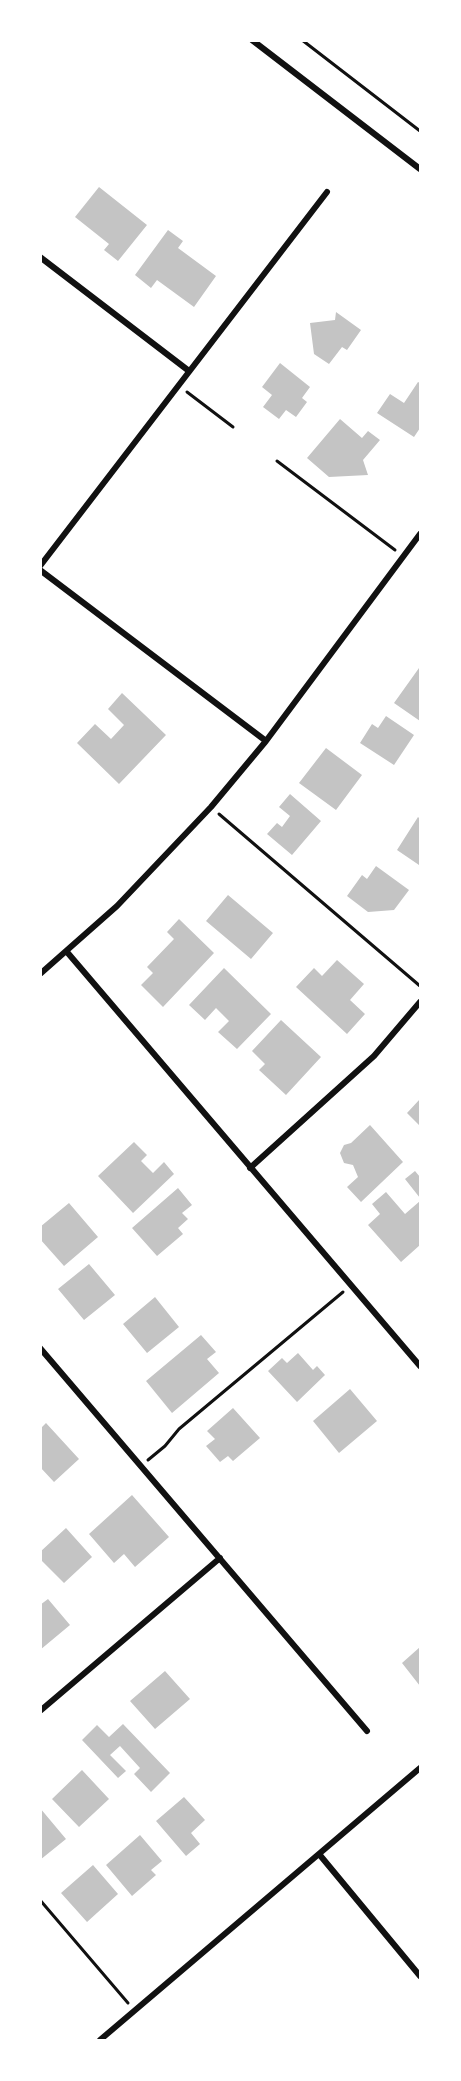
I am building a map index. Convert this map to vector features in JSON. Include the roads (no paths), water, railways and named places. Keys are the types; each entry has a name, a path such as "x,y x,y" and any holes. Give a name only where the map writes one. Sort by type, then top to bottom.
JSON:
{"street":[{"path":"252,40 420,169"},
{"path":"266,741 40,568 327,192"},
{"path":"40,257 189,371"},
{"path":"40,974 67,952 149,874 211,807 266,741 404,556 418,543 420,534"},
{"path":"67,952 420,1365"},
{"path":"250,1168 366,1064 420,1002"},
{"path":"40,1348 367,1731"},
{"path":"40,1712 220,1558"},
{"path":"100,2040 420,1768"},
{"path":"319,1854 420,1976"}]}
